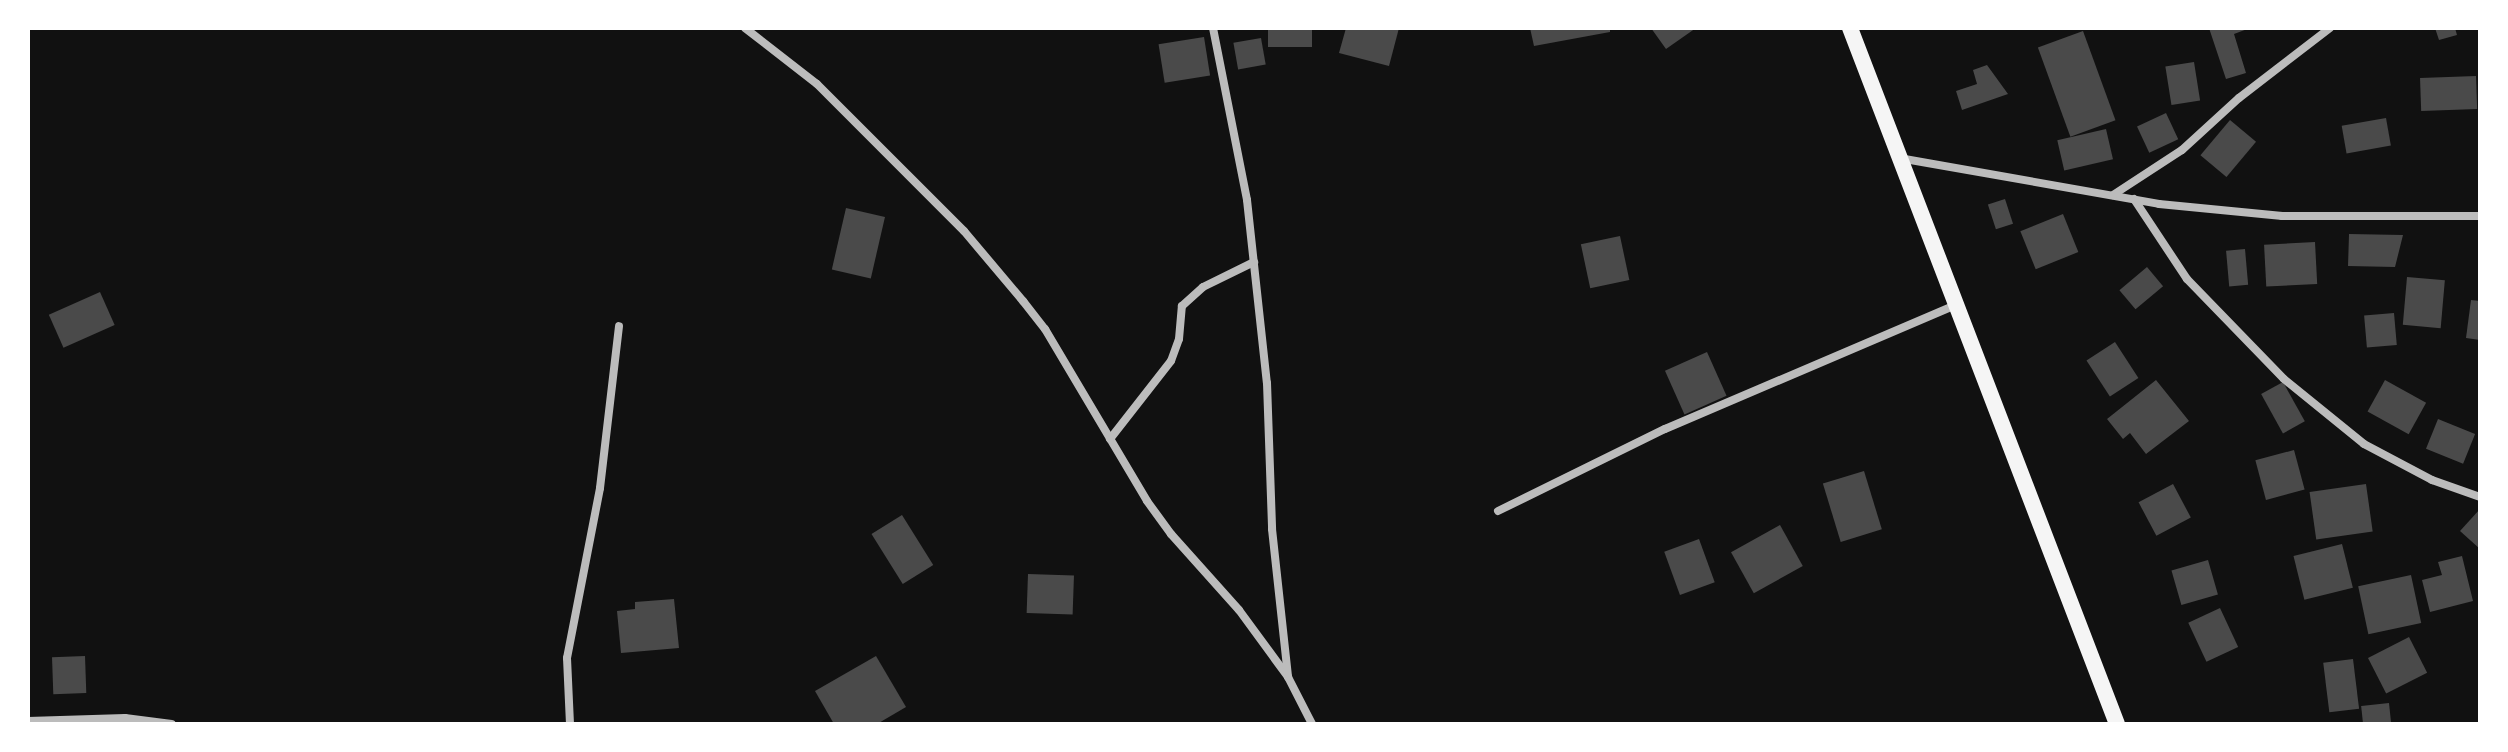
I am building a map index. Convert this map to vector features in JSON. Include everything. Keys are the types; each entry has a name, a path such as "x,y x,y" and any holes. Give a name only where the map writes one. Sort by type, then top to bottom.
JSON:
{"main road":[{"path":"1850,28 2117,724"}],"street":[{"path":"745,28 817,84 964,231 1045,329 1171,534 1239,610 1288,677 1312,724"},
{"path":"1213,28 1247,200 1267,383 1272,529 1288,677"},
{"path":"2112,195 2182,150 2239,98 2330,28"},
{"path":"1899,158 2134,199 2282,216 2480,216"},
{"path":"2134,199 2187,279 2284,379 2364,444 2432,480 2480,497"},
{"path":"1110,439 1171,361 1179,339 1182,306 1203,287 1254,262"},
{"path":"1498,511 1698,414 1957,305"},
{"path":"570,724 567,658 600,488 619,326"},
{"path":"28,721 125,718 172,724"}],"building":[{"path":"1268,28 1312,28 1312,47 1268,47"},
{"path":"1346,28 1399,28 1389,66 1339,53"},
{"path":"1530,28 1610,28 1610,32 1534,46"},
{"path":"1651,28 1696,28 1666,49"},
{"path":"2209,28 2250,28 2234,34 2246,73 2226,79"},
{"path":"2435,28 2455,28 2457,35 2439,40"},
{"path":"2083,31 2115,120 2070,137 2038,47"},
{"path":"1204,37 1210,76 1165,83 1159,44"},
{"path":"1261,38 1266,65 1238,69 1233,43"},
{"path":"2194,62 2200,101 2171,105 2165,67"},
{"path":"1987,65 2008,94 1962,110 1956,91 1977,84 1973,70"},
{"path":"2476,76 2477,109 2421,111 2420,78"},
{"path":"2166,113 2178,139 2149,153 2137,127"},
{"path":"2386,118 2391,146 2347,153 2342,126"},
{"path":"2230,120 2256,142 2226,177 2200,155"},
{"path":"2106,129 2113,159 2064,170 2057,140"},
{"path":"2005,199 2013,224 1996,229 1988,205"},
{"path":"846,208 885,217 871,278 832,269"},
{"path":"2063,214 2078,252 2036,269 2020,231"},
{"path":"2349,234 2403,235 2395,267 2348,266"},
{"path":"1620,236 1629,280 1590,288 1581,244"},
{"path":"2315,242 2317,284 2266,287 2264,245"},
{"path":"2245,249 2248,285 2229,287 2226,251"},
{"path":"2147,267 2163,286 2135,309 2119,290"},
{"path":"2407,277 2445,280 2441,328 2403,325"},
{"path":"100,292 115,325 63,348 49,315"},
{"path":"2471,300 2480,301 2480,340 2466,338"},
{"path":"2394,313 2397,345 2367,347 2364,316"},
{"path":"2115,342 2138,378 2110,397 2086,361"},
{"path":"1707,352 1727,396 1685,415 1665,371"},
{"path":"2156,380 2189,421 2146,454 2130,433 2123,439 2107,419"},
{"path":"2385,380 2426,403 2409,434 2368,411"},
{"path":"2283,382 2305,421 2283,433 2261,394"},
{"path":"2438,419 2475,434 2463,464 2426,449"},
{"path":"2294,450 2305,490 2266,500 2255,460"},
{"path":"1864,471 1882,529 1841,542 1823,484"},
{"path":"2173,484 2191,518 2156,536 2139,502"},
{"path":"2366,484 2373,532 2316,539 2310,492"},
{"path":"2480,509 2480,549 2460,531"},
{"path":"902,515 933,565 903,584 871,534"},
{"path":"1780,525 1803,566 1754,593 1731,552"},
{"path":"1699,539 1715,582 1680,595 1664,552"},
{"path":"2342,544 2353,588 2304,600 2293,556"},
{"path":"2462,556 2473,601 2430,612 2422,580 2442,575 2438,562"},
{"path":"2208,560 2218,595 2181,605 2171,570"},
{"path":"1028,574 1074,576 1073,615 1027,613"},
{"path":"2411,575 2421,623 2368,634 2358,586"},
{"path":"674,599 679,648 621,653 617,611 635,609 635,602"},
{"path":"2220,608 2238,647 2206,662 2188,623"},
{"path":"2409,637 2427,673 2386,694 2368,658"},
{"path":"85,656 86,693 53,694 52,657"},
{"path":"876,656 906,707 877,724 834,724 815,691"},
{"path":"2353,659 2359,709 2329,712 2323,663"},
{"path":"2389,703 2391,723 2363,724 2361,706"}]}
